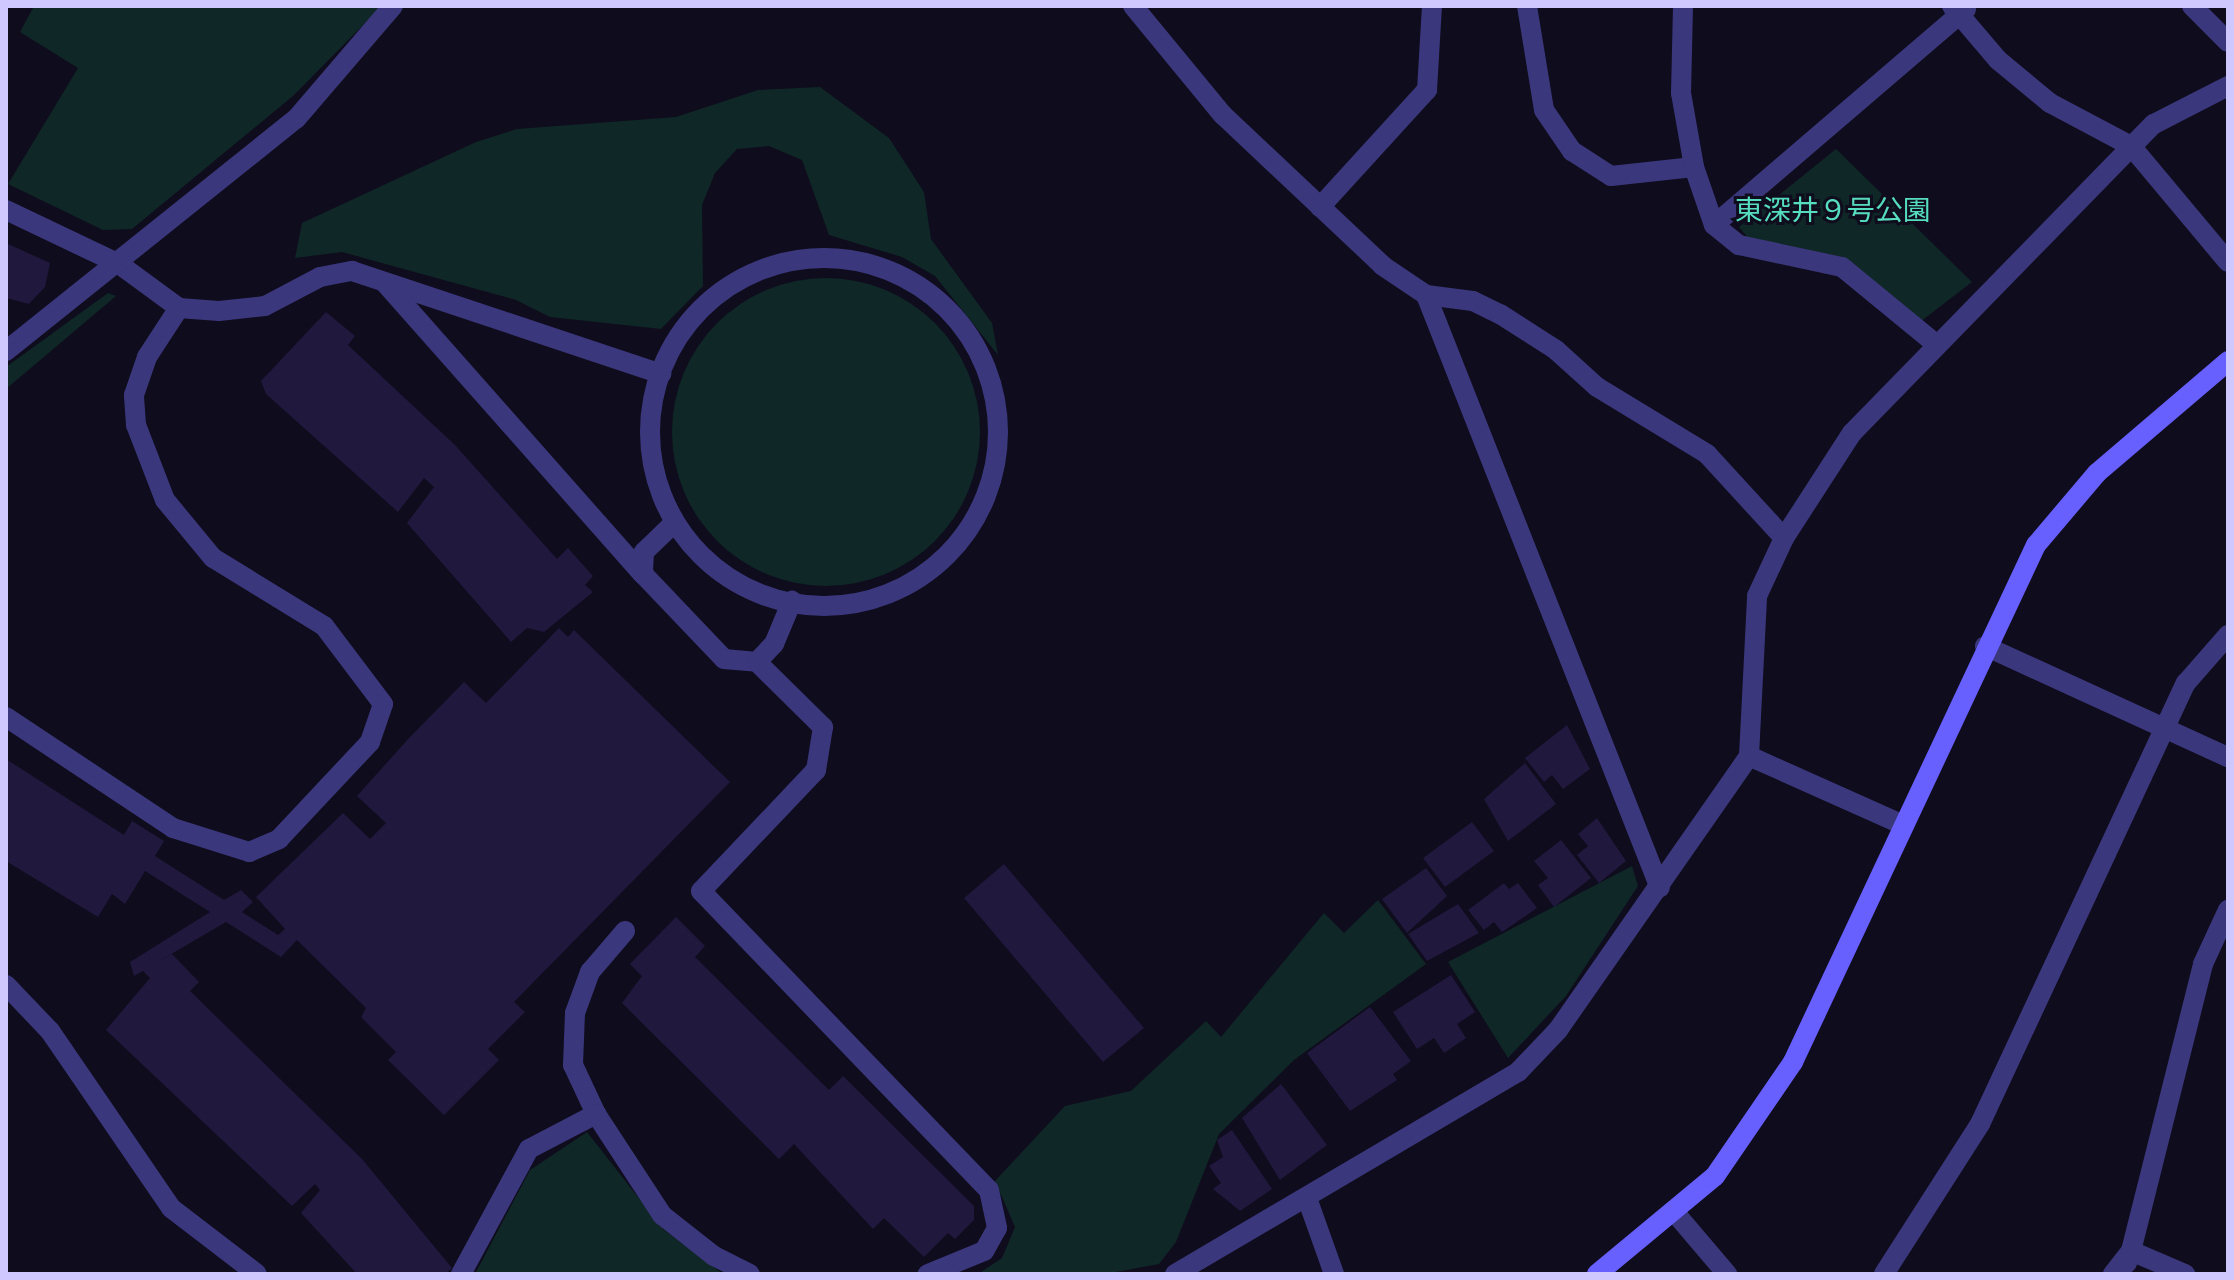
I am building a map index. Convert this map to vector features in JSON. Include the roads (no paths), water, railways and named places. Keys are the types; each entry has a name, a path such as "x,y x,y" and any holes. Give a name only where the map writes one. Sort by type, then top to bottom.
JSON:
{"street":[{"path":"6,351 119,264 296,119 393,6"},
{"path":"1133,6 1223,115 1383,266 1426,295 1473,301 1556,350 1597,387 1707,454 1784,538"},
{"path":"1320,207 1427,90 1432,6"},
{"path":"1527,6 1544,110 1572,151 1611,176 1694,167"},
{"path":"1683,6 1681,93 1694,167 1714,225 1739,245 1842,267 1937,345"},
{"path":"2192,6 2228,42"},
{"path":"1714,225 1960,9 2050,103 2131,146 2228,262"},
{"path":"1175,1274 1518,1072 1558,1030 1660,888 1749,756 1753,622 1784,538 1852,433 2154,124 2228,86"},
{"path":"6,210 119,264 179,308 265,306 320,277 352,271 661,374"},
{"path":"816,258 871,264 921,287 962,325 989,373 999,427 992,482 968,532 930,572 881,598 827,607 767,598 714,569 674,523 652,467 650,407 661,374 669,350 706,302 757,270 816,258"},
{"path":"384,281 643,574 724,659 757,662 823,727 816,770 701,891 989,1190 997,1228 984,1251 928,1274"},
{"path":"1426,295 1660,888"},
{"path":"6,717 173,828 249,852 279,839 370,742 383,704 324,626 213,558 165,500 136,425 134,395 147,357 179,308"},
{"path":"1597,1274 1676,1214 1715,1176 1793,1062 1985,646 2057,517 2097,473 2228,361"},
{"path":"643,574 644,552 674,523"},
{"path":"757,662 774,644 792,601"},
{"path":"1884,1274 1980,1124 2186,683 2228,635"},
{"path":"1985,646 2162,730 2228,757"},
{"path":"1749,756 1901,824"},
{"path":"2123,1274 2203,964 2228,910"},
{"path":"625,931 590,972 575,1013 573,1065 596,1114 662,1215 714,1256 750,1274"},
{"path":"6,985 50,1031 171,1208 257,1274"},
{"path":"461,1274 529,1149 596,1114"},
{"path":"1307,1198 1334,1274"},
{"path":"1676,1214 1727,1274"},
{"path":"2113,1274 2131,1251"},
{"path":"2131,1251 2185,1274"}],"park label":[{"name":"東深井９号公園","path":"1833,209"}]}
